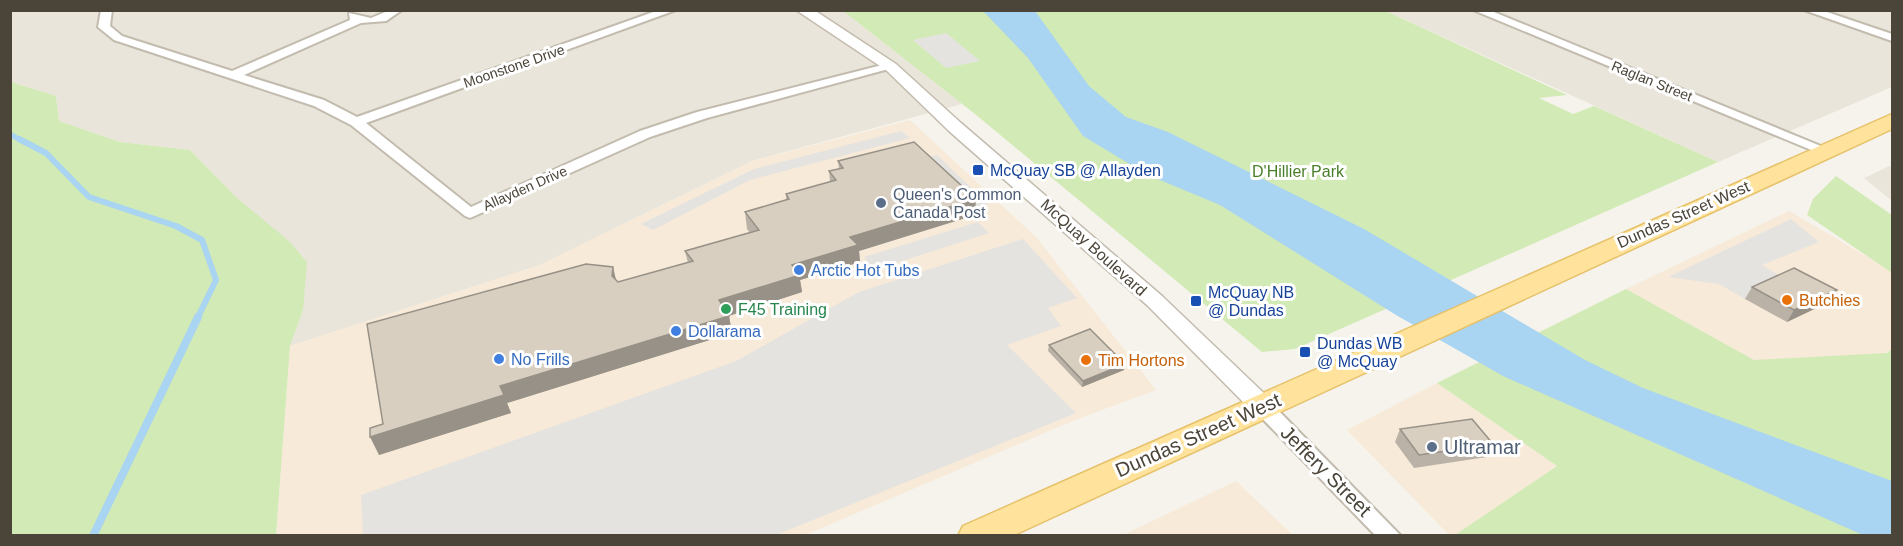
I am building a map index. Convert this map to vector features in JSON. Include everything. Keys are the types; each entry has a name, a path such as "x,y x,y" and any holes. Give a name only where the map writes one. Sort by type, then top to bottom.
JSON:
{"main road":[{"name":"Dundas Street West","path":"976,536 1893,121"}],"street":[{"name":"Allayden Drive","path":"107,10 104,27 118,38 319,103 356,122 470,213 645,134 702,115 890,67"},
{"path":"233,75 359,15 386,18 397,10"},
{"name":"Moonstone Drive","path":"356,122 670,10"},
{"name":"McQuay Boulevard","path":"804,10 849,36 890,67 961,132 1058,212 1233,375 1263,406"},
{"name":"Raglan Street","path":"1478,10 1826,151"},
{"path":"1809,10 1893,38"},
{"name":"Jeffery Street","path":"1263,406 1390,536"}],"shaded area":[{"path":"10,11 843,11 962,104 752,161 540,265 290,346 303,310 236,197 190,150 120,142 59,121 56,96 11,82"},
{"path":"1386,11 1892,11 1892,87 1718,162"},
{"path":"946,33 980,61 946,68 913,40"},
{"path":"910,120 1037,238 1156,390 1075,420 805,535 276,536 290,346 540,265 752,161"},
{"path":"901,131 910,138 750,180 653,230 641,224 754,169"},
{"path":"937,155 988,204 977,207 926,158"},
{"path":"1892,165 1892,201 1864,178"},
{"path":"1789,211 1892,271 1892,349 1819,396 1626,289"},
{"path":"1791,219 1819,242 1762,265 1787,280 1745,299 1719,284 1668,277"},
{"path":"978,222 989,233 874,270 864,257"},
{"path":"1023,239 1077,298 1048,308 1061,326 1007,345 1076,413 776,535 363,535 361,495 736,361 859,292"},
{"path":"1437,383 1557,466 1455,535 1449,535 1347,430"},
{"path":"1236,481 1293,535 1123,535"}],"green space":[{"name":"D'Hillier Park","path":"843,11 1386,11 1567,95 1539,98 1573,114 1594,106 1718,162 1295,349 1262,352 975,114"},
{"path":"11,82 56,96 59,121 120,142 190,150 236,197 290,242 307,262 303,310 290,346 276,535 11,535"},
{"path":"1836,176 1892,215 1892,273 1807,215 1813,199"},
{"path":"1626,289 1754,360 1887,353 1892,349 1892,535 1455,535 1557,466 1437,383"}],"water":[{"path":"983,11 1035,11 1089,86 1126,117 1168,132 1364,229 1585,360 1643,388 1892,481 1892,535 1863,535 1503,376 1396,315 1220,205 1148,175 1083,136 1028,58"}],"building":[{"path":"914,142 976,199 850,237 858,245 792,265 800,275 719,300 729,316 500,386 504,395 370,437 370,428 383,424 367,324 586,264 613,267 612,276 618,282 693,261 685,251 759,230 745,212 789,199 786,194 836,180 829,171 843,168 838,161"},
{"path":"1794,268 1837,290 1794,310 1752,287"},
{"name":"Tim Hortons","path":"1090,329 1125,364 1083,381 1049,345"},
{"path":"1472,419 1493,444 1419,455 1400,429"}],"waterway":[{"path":"10,134 22,141"},
{"path":"19,139 46,153 89,197 176,226 202,240 216,280 197,319"},
{"path":"93,536 198,317"}],"place":[{"name":"McQuay SB @ Allayden","path":"978,170"},
{"name":"Queen's Common Canada Post","path":"881,203"},
{"name":"Arctic Hot Tubs","path":"799,270"},
{"name":"Butchies","path":"1787,300"},
{"name":"McQuay NB @ Dundas","path":"1196,301"},
{"name":"F45 Training","path":"726,309"},
{"name":"Dollarama","path":"676,331"},
{"name":"Dundas WB @ McQuay","path":"1305,352"},
{"name":"No Frills","path":"499,359"},
{"name":"Tim Hortons","path":"1086,360"},
{"name":"Ultramar","path":"1432,447"}]}
